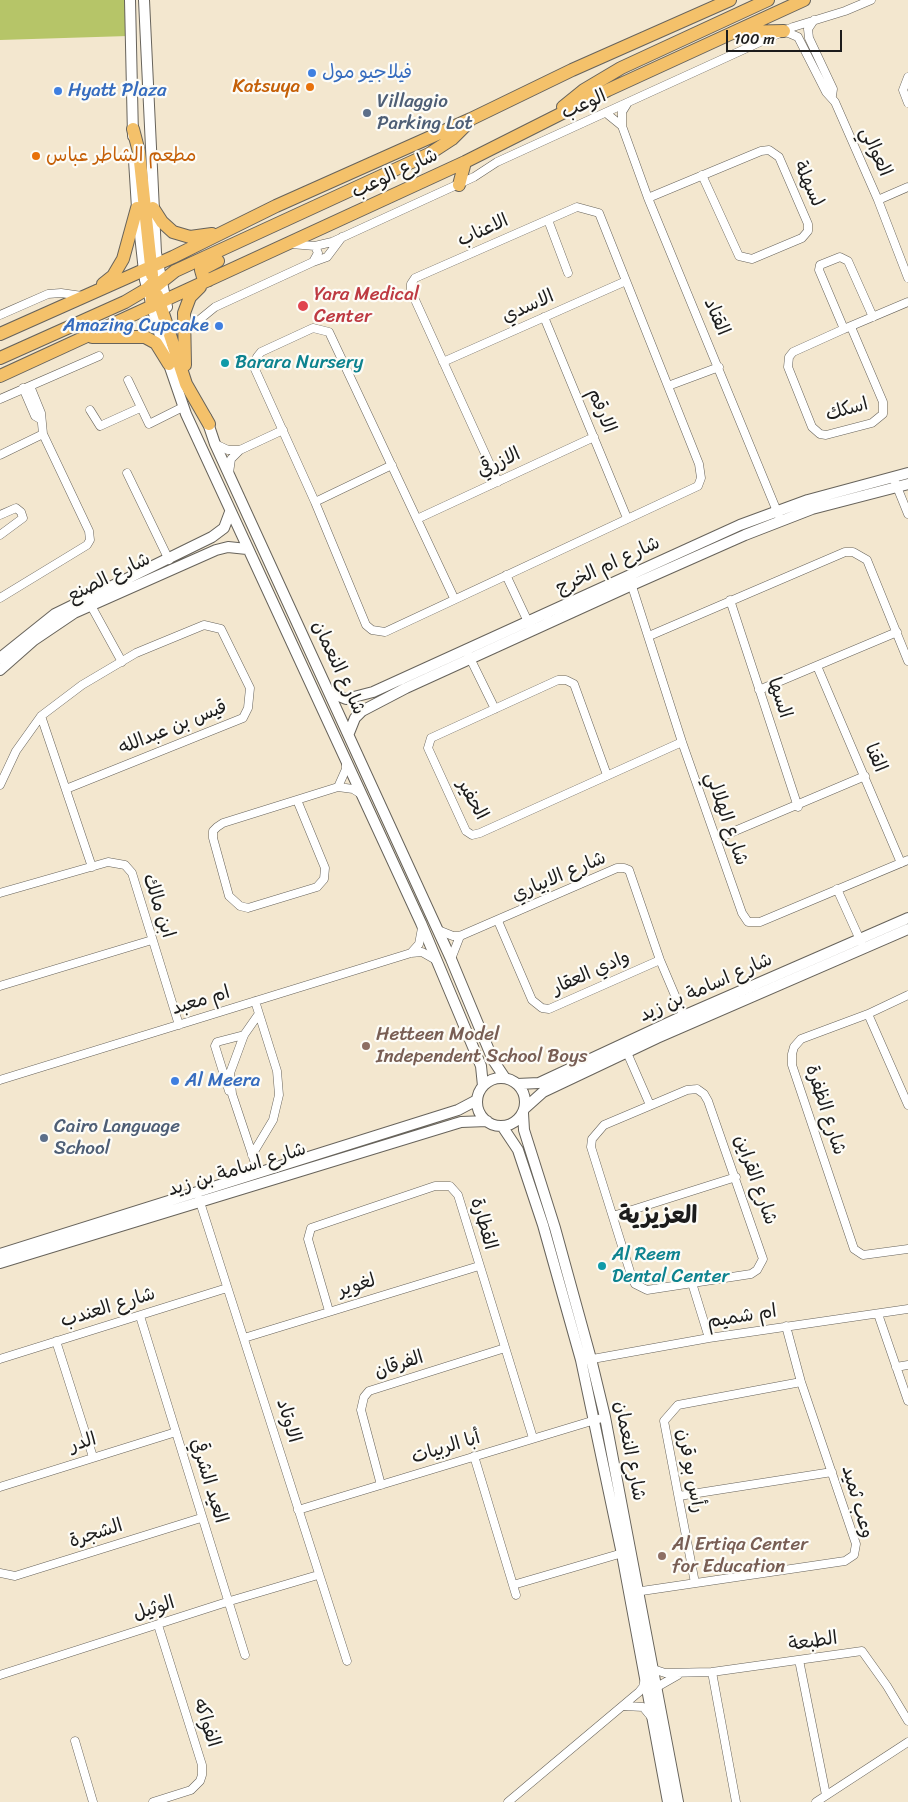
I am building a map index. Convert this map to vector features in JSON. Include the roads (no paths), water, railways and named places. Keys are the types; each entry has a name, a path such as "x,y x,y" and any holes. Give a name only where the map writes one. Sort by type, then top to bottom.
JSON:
{"main road":[{"name":"شارع الوعب","path":"0,334 151,267 276,206 471,119 572,70 730,0"},
{"path":"551,119 567,103 602,78 768,0"},
{"name":"شارع الوعب","path":"0,376 466,162 551,119 804,0"},
{"path":"733,32 784,31"},
{"path":"0,358 125,302 174,271 437,150 459,133 471,119"},
{"path":"133,129 139,152 154,285 186,384 209,424"},
{"path":"459,185 466,162"},
{"path":"185,365 183,321 185,308 190,297 209,280 201,275 202,268 312,217 336,197"},
{"path":"84,296 110,280 117,270 130,238 136,208"},
{"path":"153,208 165,226 177,234 195,236 227,231"},
{"path":"0,351 113,298 117,291 110,285"},
{"path":"87,337 144,337 156,343 169,364"}],"street":[{"path":"130,0 136,208 151,267"},
{"path":"144,0 153,208 151,267"},
{"name":"الوعب","path":"289,244 315,246 342,237 480,175 497,162 784,31 845,11 871,0"},
{"name":"العوالي","path":"814,20 808,28 809,38 833,89 832,96 878,200 908,278"},
{"name":"العوالي","path":"784,31 798,37 826,92 832,96"},
{"path":"908,77 903,90 908,103"},
{"path":"622,126 622,112 627,104"},
{"path":"606,113 622,126"},
{"name":"القتاد","path":"622,126 648,198 781,521"},
{"name":"لسهلة","path":"648,198 702,175 761,151 774,152 779,157 808,224 808,231 802,238 752,260 739,256 702,175"},
{"path":"878,200 908,187"},
{"name":"الاعناب","path":"454,598 329,332 313,328 261,352 257,357 254,367 315,502 366,625 372,630 385,632 454,598 698,486 701,478 699,464 599,213 577,207 415,278 411,284 411,291 498,482"},
{"path":"548,220 568,273"},
{"path":"193,325 215,307 327,257 342,237"},
{"path":"313,262 318,253 315,246"},
{"path":"847,328 819,270 820,265 840,257 848,261 872,317"},
{"name":"الاسدي","path":"443,362 626,281"},
{"name":"شارع الوعب","path":"0,316 48,294 61,293 84,296"},
{"name":"اسكك","path":"847,328 883,402 883,414 872,423 826,435 820,434 812,427 788,367 787,360 793,352 847,328 872,317 908,302"},
{"name":"شارع النعمان","path":"159,303 169,364 184,407 247,550 438,961 481,1066 483,1086"},
{"name":"شارع النعمان","path":"159,303 209,424 215,444 438,930 493,1060 506,1078"},
{"name":"الارقم","path":"544,317 627,518"},
{"path":"0,399 99,356"},
{"path":"668,386 719,367"},
{"path":"128,380 146,420 152,424 184,407"},
{"path":"0,598 87,545 90,540 89,531 43,434 40,420 41,413 27,387"},
{"path":"90,410 100,426 140,408"},
{"path":"229,473 232,459 240,450 283,430"},
{"path":"0,455 43,434"},
{"name":"الازرقي","path":"417,519 594,437"},
{"path":"215,444 228,450 240,450"},
{"path":"315,502 392,466"},
{"path":"127,473 168,560"},
{"name":"شارع ام الخرج","path":"630,580 812,509 895,482 908,473"},
{"path":"895,482 908,514"},
{"name":"شارع ام الخرج","path":"348,733 355,718 362,712 468,655 630,580 740,525 776,510 895,482 908,484"},
{"path":"0,515 16,508 21,512 23,518 0,535"},
{"name":"شارع الصنع","path":"0,670 34,640 89,601 212,537 224,528 230,512"},
{"name":"شارع الصنع","path":"0,658 56,614 216,550 228,547 247,550"},
{"path":"649,636 845,552 853,552 867,560 908,661"},
{"path":"506,575 530,626"},
{"name":"شارع الهلالي","path":"630,580 682,742 742,914 748,922 760,922 905,861"},
{"name":"السها","path":"730,600 798,807"},
{"path":"89,601 122,662"},
{"name":"قيس بن عبدالله","path":"0,785 16,751 41,716 82,685 136,653 204,625 221,630 250,688 248,708 243,718 66,789"},
{"path":"759,690 897,632"},
{"path":"468,655 495,709"},
{"name":"شارع ام الخرج","path":"329,692 346,699 356,698 468,655"},
{"name":"القنا","path":"817,666 905,861"},
{"name":"الحفير","path":"607,775 574,684 566,680 558,680 431,738 428,748 466,831 472,835 682,742"},
{"path":"41,716 92,866"},
{"path":"338,787 346,769 346,761"},
{"path":"716,839 798,807 865,776"},
{"path":"298,800 325,868 324,879 317,888 248,908 240,906 229,896 213,831 223,823 338,787 353,789 361,794"},
{"name":"ابن مالك","path":"0,893 108,862 125,865 132,873 179,1025"},
{"name":"شارع الابياري","path":"460,936 617,868 624,868 629,870 660,960 685,1020"},
{"path":"837,889 862,944"},
{"name":"شارع اسامة بن زيد","path":"862,944 908,918"},
{"name":"وادي العقار","path":"498,921 532,1000 542,1008 550,1009 660,960"},
{"path":"411,952 421,939 421,923"},
{"name":"شارع اسامة بن زيد","path":"524,1111 543,1092 625,1048 685,1020 862,944 908,929"},
{"path":"438,930 453,936 460,936 451,959"},
{"path":"0,986 152,940"},
{"path":"411,952 422,952 438,961"},
{"name":"ام معبد","path":"0,1080 411,952"},
{"name":"شارع الظفرة","path":"908,994 868,1014 801,1039 794,1046 792,1054 792,1065 854,1248 863,1255 908,1249"},
{"path":"252,1155 273,1120 279,1095 277,1071 255,1001"},
{"path":"868,1014 905,1092 908,1105"},
{"path":"258,1015 244,1035 230,1073 232,1094 258,1172"},
{"path":"232,1094 225,1084 215,1046 218,1042 244,1035"},
{"path":"625,1048 650,1105"},
{"name":"شارع اسامة بن زيد","path":"517,1084 539,1082 625,1048"},
{"path":"506,1078 517,1084 524,1095 524,1111 514,1122 502,1126 486,1121 479,1112 477,1100 483,1086 493,1079 506,1078"},
{"name":"شارع القراين","path":"697,1089 704,1094 762,1250 762,1264 751,1274 647,1290 635,1284 591,1147 592,1139 604,1125 650,1105 687,1090 697,1089"},
{"name":"شارع اسامة بن زيد","path":"0,1263 198,1196 258,1172 458,1110 477,1100"},
{"name":"شارع النعمان","path":"524,1111 528,1144 555,1228 600,1419 649,1672 652,1719 668,1802"},
{"name":"شارع اسامة بن زيد","path":"0,1254 461,1122 486,1121"},
{"name":"شارع النعمان","path":"502,1126 518,1150 586,1360"},
{"path":"613,1216 736,1176"},
{"name":"القطارة","path":"329,1311 308,1240 311,1228 435,1186 450,1186 458,1194 533,1438"},
{"name":"الاوتاد","path":"198,1196 347,1661"},
{"name":"لغوير","path":"244,1338 479,1266"},
{"path":"692,1283 709,1338"},
{"name":"شارع العندب","path":"0,1359 226,1288"},
{"name":"ام شميم","path":"586,1360 709,1338 908,1309"},
{"path":"878,1314 908,1402"},
{"name":"العيد الشرقي","path":"140,1316 201,1518 230,1601 245,1655"},
{"name":"وعب ثميد","path":"634,1592 845,1561 854,1555 856,1544 801,1382 786,1326"},
{"path":"56,1341 93,1457"},
{"name":"الفرقان","path":"381,1486 361,1410 364,1397 369,1391 505,1348"},
{"path":"896,1367 908,1365"},
{"name":"رأس بو قرن","path":"694,1583 664,1421 670,1412 678,1406 801,1382"},
{"name":"أبا الربيات","path":"298,1510 600,1419"},
{"name":"الدر","path":"0,1487 176,1432"},
{"path":"474,1456 516,1595"},
{"path":"679,1496 832,1472"},
{"name":"الشجرة","path":"0,1573 15,1576 201,1518"},
{"path":"513,1585 626,1551"},
{"name":"الوثيل","path":"0,1674 318,1575"},
{"name":"الفواكه","path":"153,1802 191,1790 200,1781 202,1775 202,1764 158,1625"},
{"name":"الطبعة","path":"649,1672 712,1672 862,1651 887,1686 908,1721"},
{"path":"799,1660 826,1795"},
{"path":"508,1802 622,1707 643,1687 649,1672"},
{"name":"شارع النعمان","path":"649,1672 657,1687 678,1802"},
{"path":"712,1672 736,1802"},
{"name":"الطبعة","path":"657,1687 668,1679 684,1673"},
{"path":"622,1707 629,1705 643,1707 652,1719"},
{"path":"75,1741 93,1802"},
{"path":"816,1802 908,1742"}],"place":[{"name":"فيلاجيو مول","path":"312,73"},
{"name":"Katsuya","path":"310,87"},
{"name":"Hyatt Plaza","path":"58,91"},
{"name":"Villaggio Parking Lot","path":"367,113"},
{"name":"مطعم الشاطر عباس","path":"36,156"},
{"name":"Yara Medical Center","path":"303,306"},
{"name":"Amazing Cupcake","path":"219,326"},
{"name":"Barara Nursery","path":"225,363"},
{"name":"Hetteen Model Independent School Boys","path":"366,1046"},
{"name":"Al Meera","path":"175,1081"},
{"name":"Cairo Language School","path":"44,1138"},
{"name":"Al Reem Dental Center","path":"602,1266"},
{"name":"Al Ertiqa Center for Education","path":"662,1556"}],"district":[{"name":"العزيزية","path":"658,1217"}]}
